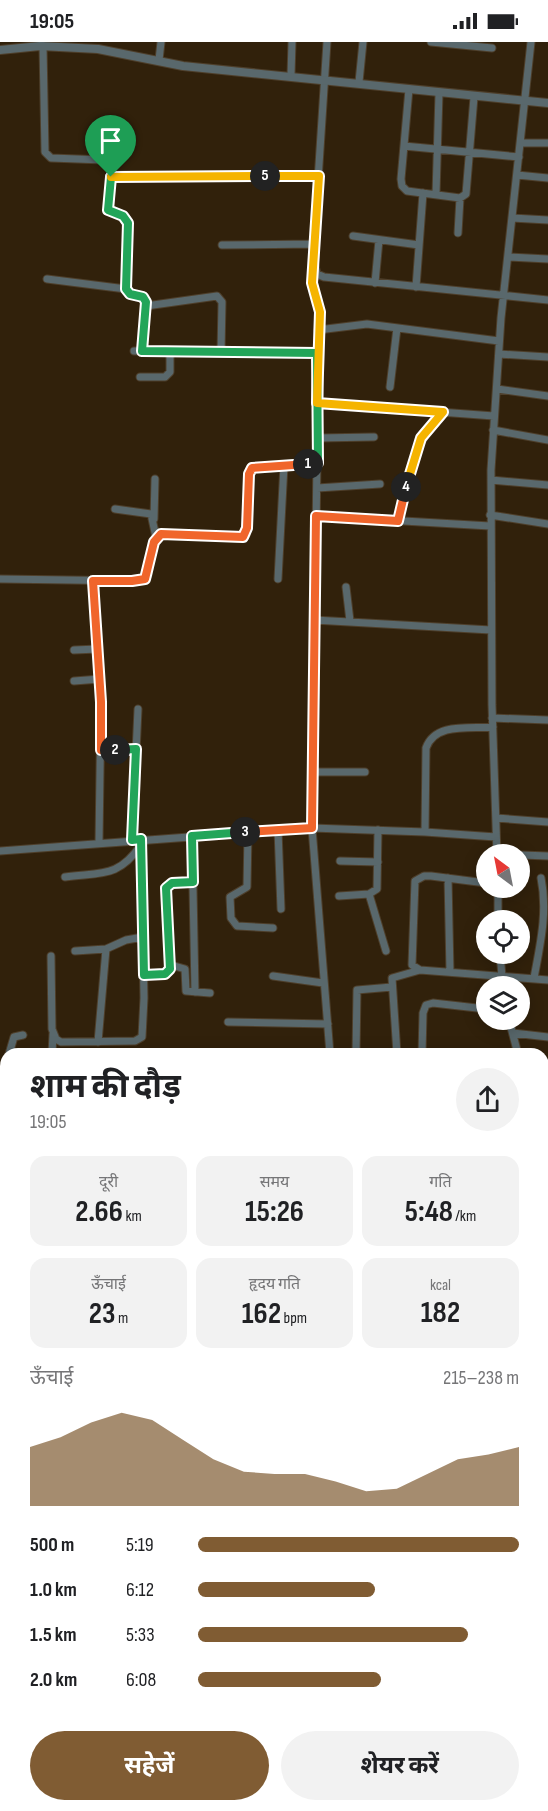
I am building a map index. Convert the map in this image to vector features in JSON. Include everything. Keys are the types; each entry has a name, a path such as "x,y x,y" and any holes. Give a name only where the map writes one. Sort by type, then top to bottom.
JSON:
{"street":[{"path":"159,60 161,42"},
{"path":"291,75 292,42"},
{"path":"327,42 312,283 319,304 312,828 330,1048"},
{"path":"359,82 363,42"},
{"path":"431,42 492,48"},
{"path":"496,844 492,718 490,526 493,430 504,297 531,42"},
{"path":"43,46 46,154 51,158 107,161 112,167 108,210 123,216 128,223 126,289 130,294 143,297 146,306 142,351"},
{"path":"0,50 43,46 99,49 213,69 291,75 474,97 548,103"},
{"path":"409,89 402,186 407,191 460,198 466,194 474,97"},
{"path":"436,194 439,93"},
{"path":"520,143 548,142"},
{"path":"404,146 519,157"},
{"path":"517,175 548,178"},
{"path":"111,177 319,176"},
{"path":"416,287 423,193"},
{"path":"458,233 460,198"},
{"path":"513,218 548,220"},
{"path":"353,236 419,245"},
{"path":"375,283 379,240"},
{"path":"222,245 314,244"},
{"path":"508,257 548,259"},
{"path":"314,267 317,274 324,277 548,300"},
{"path":"47,279 126,289"},
{"path":"146,306 217,296 222,302 221,352"},
{"path":"318,330 360,324 500,341"},
{"path":"390,387 397,328"},
{"path":"134,351 317,353"},
{"path":"140,377 165,378 170,372 170,351"},
{"path":"499,354 548,357"},
{"path":"497,389 548,396"},
{"path":"317,403 495,416"},
{"path":"398,521 417,447 427,429 443,412"},
{"path":"493,430 548,440"},
{"path":"318,438 374,437"},
{"path":"156,537 169,534 243,537 247,528 249,474 252,468 318,463"},
{"path":"278,579 284,465"},
{"path":"0,579 132,581 145,579 156,537 155,479"},
{"path":"491,480 548,485"},
{"path":"317,488 380,484"},
{"path":"115,509 147,512 154,519"},
{"path":"490,515 548,524"},
{"path":"316,516 490,526"},
{"path":"93,581 100,679 99,842"},
{"path":"346,586 350,621"},
{"path":"314,620 491,630"},
{"path":"74,650 98,649"},
{"path":"74,681 100,679"},
{"path":"132,840 138,709"},
{"path":"492,718 548,720"},
{"path":"425,832 426,748 429,740 443,730 493,727"},
{"path":"101,750 136,749"},
{"path":"312,772 365,772"},
{"path":"496,818 548,822"},
{"path":"0,851 312,828 496,837"},
{"path":"279,830 281,909"},
{"path":"339,896 369,894 378,886 378,830"},
{"path":"248,832 247,887 230,897 231,918 237,927 273,928"},
{"path":"192,836 195,992"},
{"path":"65,877 120,868 129,862 141,842"},
{"path":"53,1034 61,1042 135,1041 142,1037 144,975 141,842"},
{"path":"530,855 548,856"},
{"path":"340,861 378,862"},
{"path":"476,882 424,876 419,878 414,886 411,959 414,969 502,976 501,964"},
{"path":"448,878 450,972"},
{"path":"534,978 544,920 546,891 541,878"},
{"path":"144,975 165,974 171,965 166,888 172,883 193,882"},
{"path":"369,894 386,951"},
{"path":"75,951 106,949 126,940 143,937"},
{"path":"98,1042 106,949"},
{"path":"51,956 52,1048"},
{"path":"171,965 185,969 186,991 210,993"},
{"path":"397,1048 392,987 395,976 420,970"},
{"path":"273,976 323,983"},
{"path":"530,978 548,980"},
{"path":"356,1048 357,990 392,987"},
{"path":"422,1048 423,1013 426,1005 433,1003 476,1008"},
{"path":"228,1022 328,1024"},
{"path":"512,1030 517,1048"},
{"path":"513,1033 548,1037"},
{"path":"10,1048 14,1037 23,1035"}],"route":[{"path":"111,177 108,210 123,216 128,223 126,289 130,294 143,297 146,302 142,351 317,353 317,381 317,403 318,463 266,465 252,468 249,474 247,528 246,535 243,537 161,534 154,542 145,579 93,581 101,702 101,750 136,749 132,840 141,839 144,975 165,974 169,972 171,965 166,888 172,883 193,882 192,836 312,828 316,516 398,521 417,447 427,429 443,412 317,403 320,312 312,283 319,176 111,177"}]}
